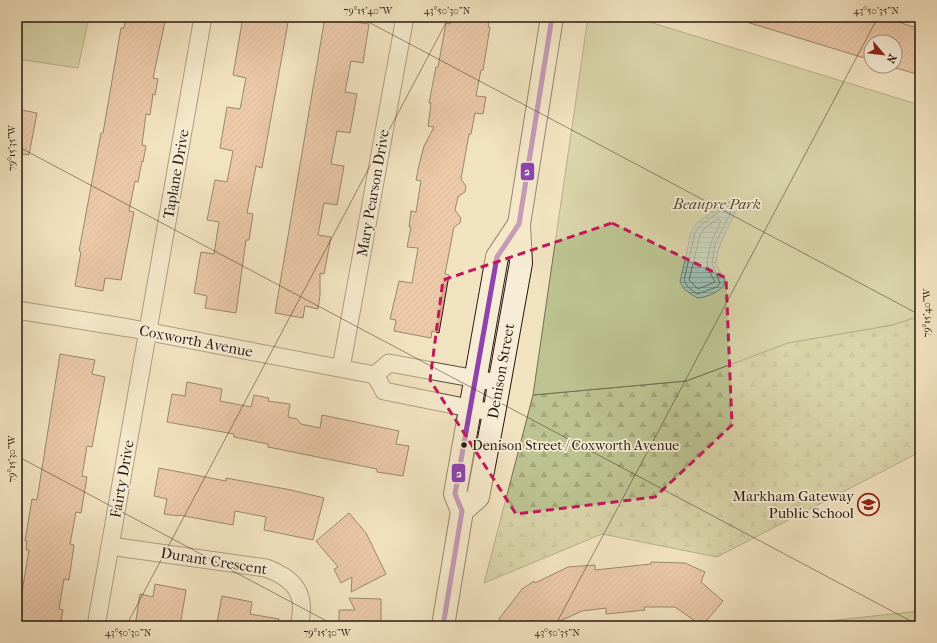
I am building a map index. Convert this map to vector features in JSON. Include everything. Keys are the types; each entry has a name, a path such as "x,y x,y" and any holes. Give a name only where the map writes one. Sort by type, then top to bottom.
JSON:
{"street":[{"name":"Taplane Drive","path":"147,332 204,17"},
{"name":"Mary Pearson Drive","path":"340,368 405,17"},
{"name":"Denison Street","path":"462,511 478,497 494,414 520,263 519,224 552,17"},
{"name":"Denison Street","path":"443,626 462,511 455,494 497,257 519,224"},
{"name":"Coxworth Avenue","path":"17,310 147,332 375,375"},
{"name":"Fairty Drive","path":"96,626 147,332"},
{"path":"494,414 470,407 384,391 375,375 390,363 499,382"},
{"name":"Durant Crescent","path":"110,546 266,568 280,573 292,582 302,596 302,616 299,626"}],"highlighted area":[{"path":"612,223 726,278 732,425 655,497 516,514 430,380 443,280"}],"green space":[{"path":"17,17 89,17 78,68 17,59"},
{"name":"Beaupre Park","path":"588,17 633,17 920,105 920,316 892,325 788,343 686,381 533,395"},
{"path":"920,316 920,452 717,557 602,534 484,583 533,395 686,381 788,343 892,325"},
{"path":"920,611 920,626 818,626 818,622"}],"water":[{"path":"727,201 732,203 735,213 726,230 716,262 716,265 725,282 722,288 712,294 697,298 684,289 680,282 691,232 697,223"}],"building":[{"path":"126,17 166,17 153,78 158,79 155,95 153,94 150,115 146,114 142,145 146,146 143,162 142,161 138,182 135,181 129,211 134,212 121,280 105,278 103,291 75,286 81,252 79,251 101,133 103,133 121,28 124,28"},
{"path":"243,17 289,17 262,168 256,166 247,213 253,214 249,240 246,240 236,313 205,308 207,296 194,293 201,252 214,254 219,222 207,220 215,180 227,182 233,151 220,148 227,107 240,109 246,78 233,75"},
{"path":"325,17 357,17 356,22 369,24 363,63 351,61 345,92 357,94 350,133 337,131 331,164 344,166 337,205 324,203 318,235 331,237 324,274 320,273 320,295 318,309 305,306 303,318 275,313"},
{"path":"452,17 490,17 488,27 490,27 483,70 481,70 476,96 486,97 483,114 475,113 471,134 469,134 461,179 466,186 465,192 458,197 455,210 461,218 460,223 454,227 445,274 449,275 439,333 432,331 431,338 394,331 396,320 390,319 399,281 412,283 418,248 407,247 411,227 409,227 411,211 416,212 421,181 416,180 419,165 424,146 434,127 428,126 431,103 429,103 436,67 438,67 446,23 450,24"},
{"path":"741,17 883,17 920,29 920,75 903,70 903,34 863,34 863,58 740,20"},
{"path":"17,109 37,113 29,155 17,153"},
{"path":"60,354 95,360 92,374 105,377 92,447 87,446 82,476 87,477 81,513 76,512 70,544 74,545 69,580 64,579 59,609 63,610 60,626 17,626 17,597 21,598 29,550 26,550 27,541 25,541 32,499 37,500"},
{"path":"187,382 222,389 220,401 251,407 254,395 269,398 268,401 290,404 288,417 297,419 301,424 320,428 322,415 399,431 396,444 409,446 403,476 377,472 377,469 268,447 268,444 234,437 234,434 167,422 172,394 185,396"},
{"path":"159,468 226,481 226,478 291,490 324,498 313,540 264,530 266,517 235,511 233,525 179,515 164,514 167,499 154,496"},
{"path":"349,513 366,533 386,574 351,592 352,577 341,583 334,569 338,567 316,541"},
{"path":"651,562 685,563 705,572 701,582 723,601 702,626 675,607 644,607 645,610 606,614 606,608 582,611 549,626 508,626 499,619 522,589 534,581 535,583 568,567 595,565 595,570 651,564"},
{"path":"155,584 186,590 180,626 135,626 140,594 153,597"},
{"path":"222,596 252,602 250,614 279,619 278,626 235,626 217,623"},
{"path":"349,598 381,599 381,624 339,625 339,610 355,610"}],"transit line":[{"name":"2","path":"443,626 462,511 455,494 497,257 519,224 552,17"}],"place":[{"name":"Denison Street / Coxworth Avenue","path":"464,445"},
{"name":"Markham Gateway Public School","path":"869,505"}]}
